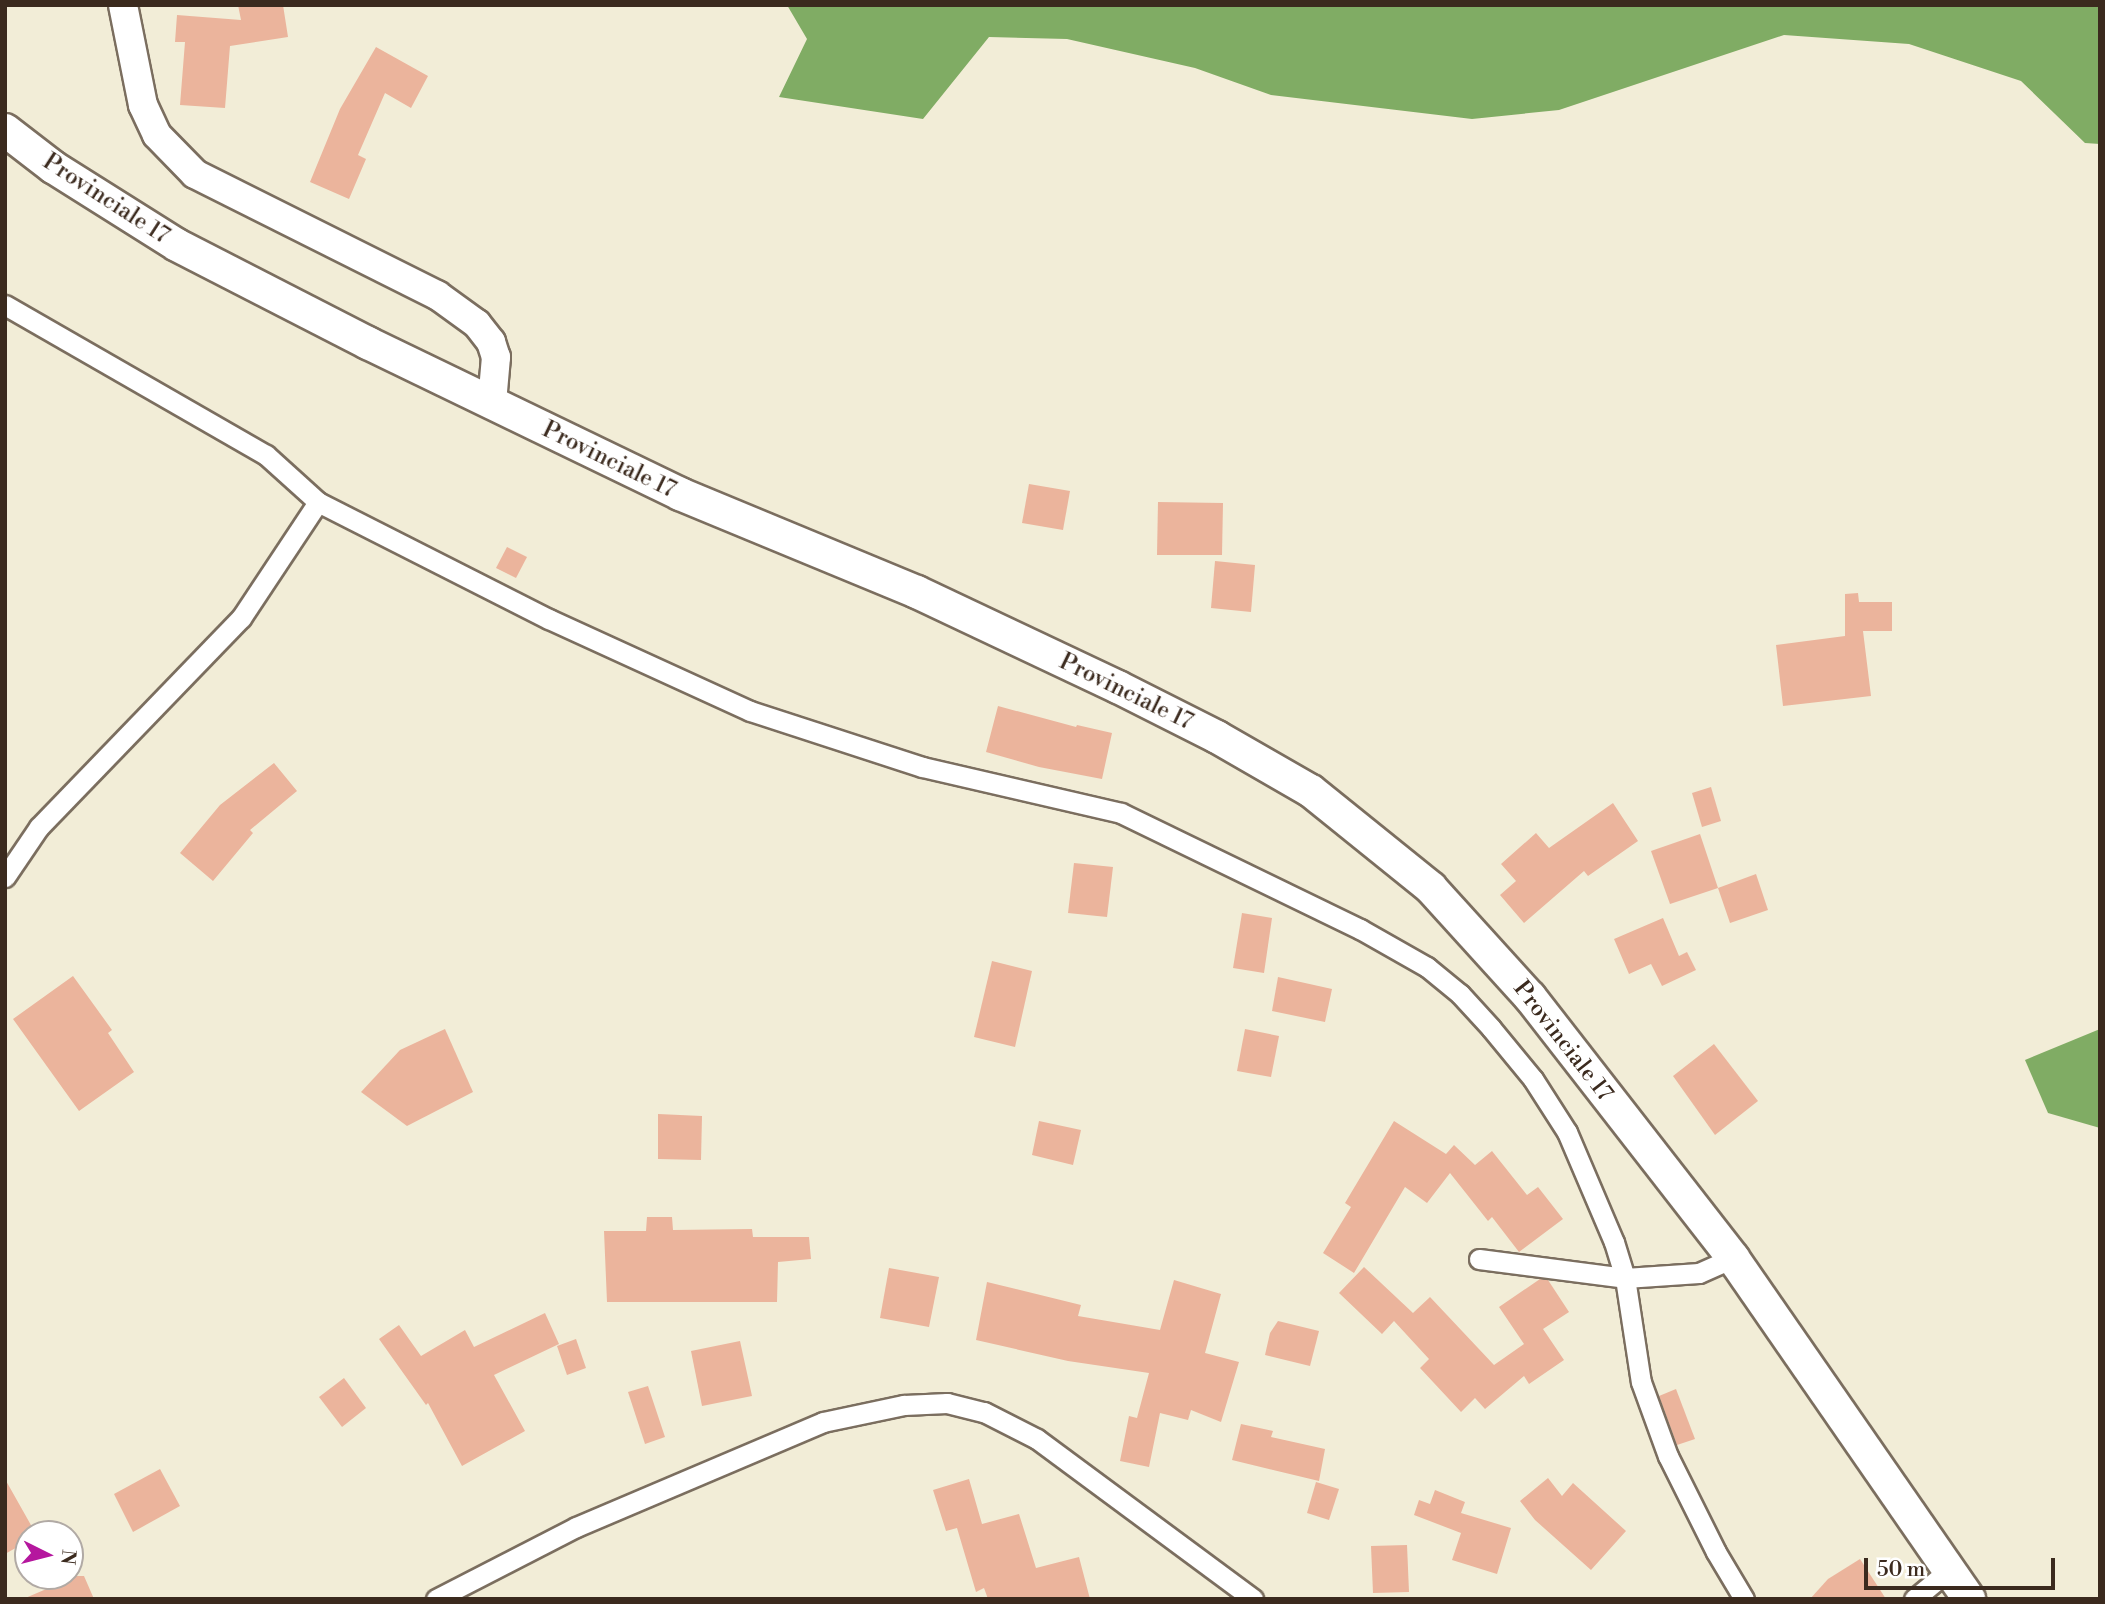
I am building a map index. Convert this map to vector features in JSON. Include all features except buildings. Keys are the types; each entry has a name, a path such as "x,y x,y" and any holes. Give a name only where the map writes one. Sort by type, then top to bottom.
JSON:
{"main road":[{"name":"Provinciale 17","path":"5,130 53,167 177,244 492,403 680,494 917,592 1118,687 1217,737 1311,791 1446,902 1530,996 1733,1258 1969,1599"}],"street":[{"path":"123,5 143,105 157,135 195,174 437,295 477,324 491,342 496,357 492,403"},
{"path":"5,305 267,455 318,502 549,620 750,711 922,767 1121,813 1348,923 1427,967 1460,994 1491,1028 1533,1079 1567,1132 1614,1242 1625,1278 1641,1382 1668,1456 1716,1552 1744,1599"},
{"path":"5,877 39,827 241,618 318,502"},
{"path":"1479,1259 1625,1278 1699,1273 1733,1258"},
{"path":"436,1599 576,1527 823,1422 904,1405 947,1403 984,1412 1037,1439 1253,1599"},
{"path":"1914,1599 1949,1570"}],"green space":[{"path":"787,5 2100,5 2100,144 2085,143 2021,81 1909,44 1784,35 1559,110 1472,119 1271,95 1195,68 1067,39 989,37 923,119 779,97 807,39"},
{"path":"2100,1029 2100,1128 2048,1113 2025,1060"}]}
